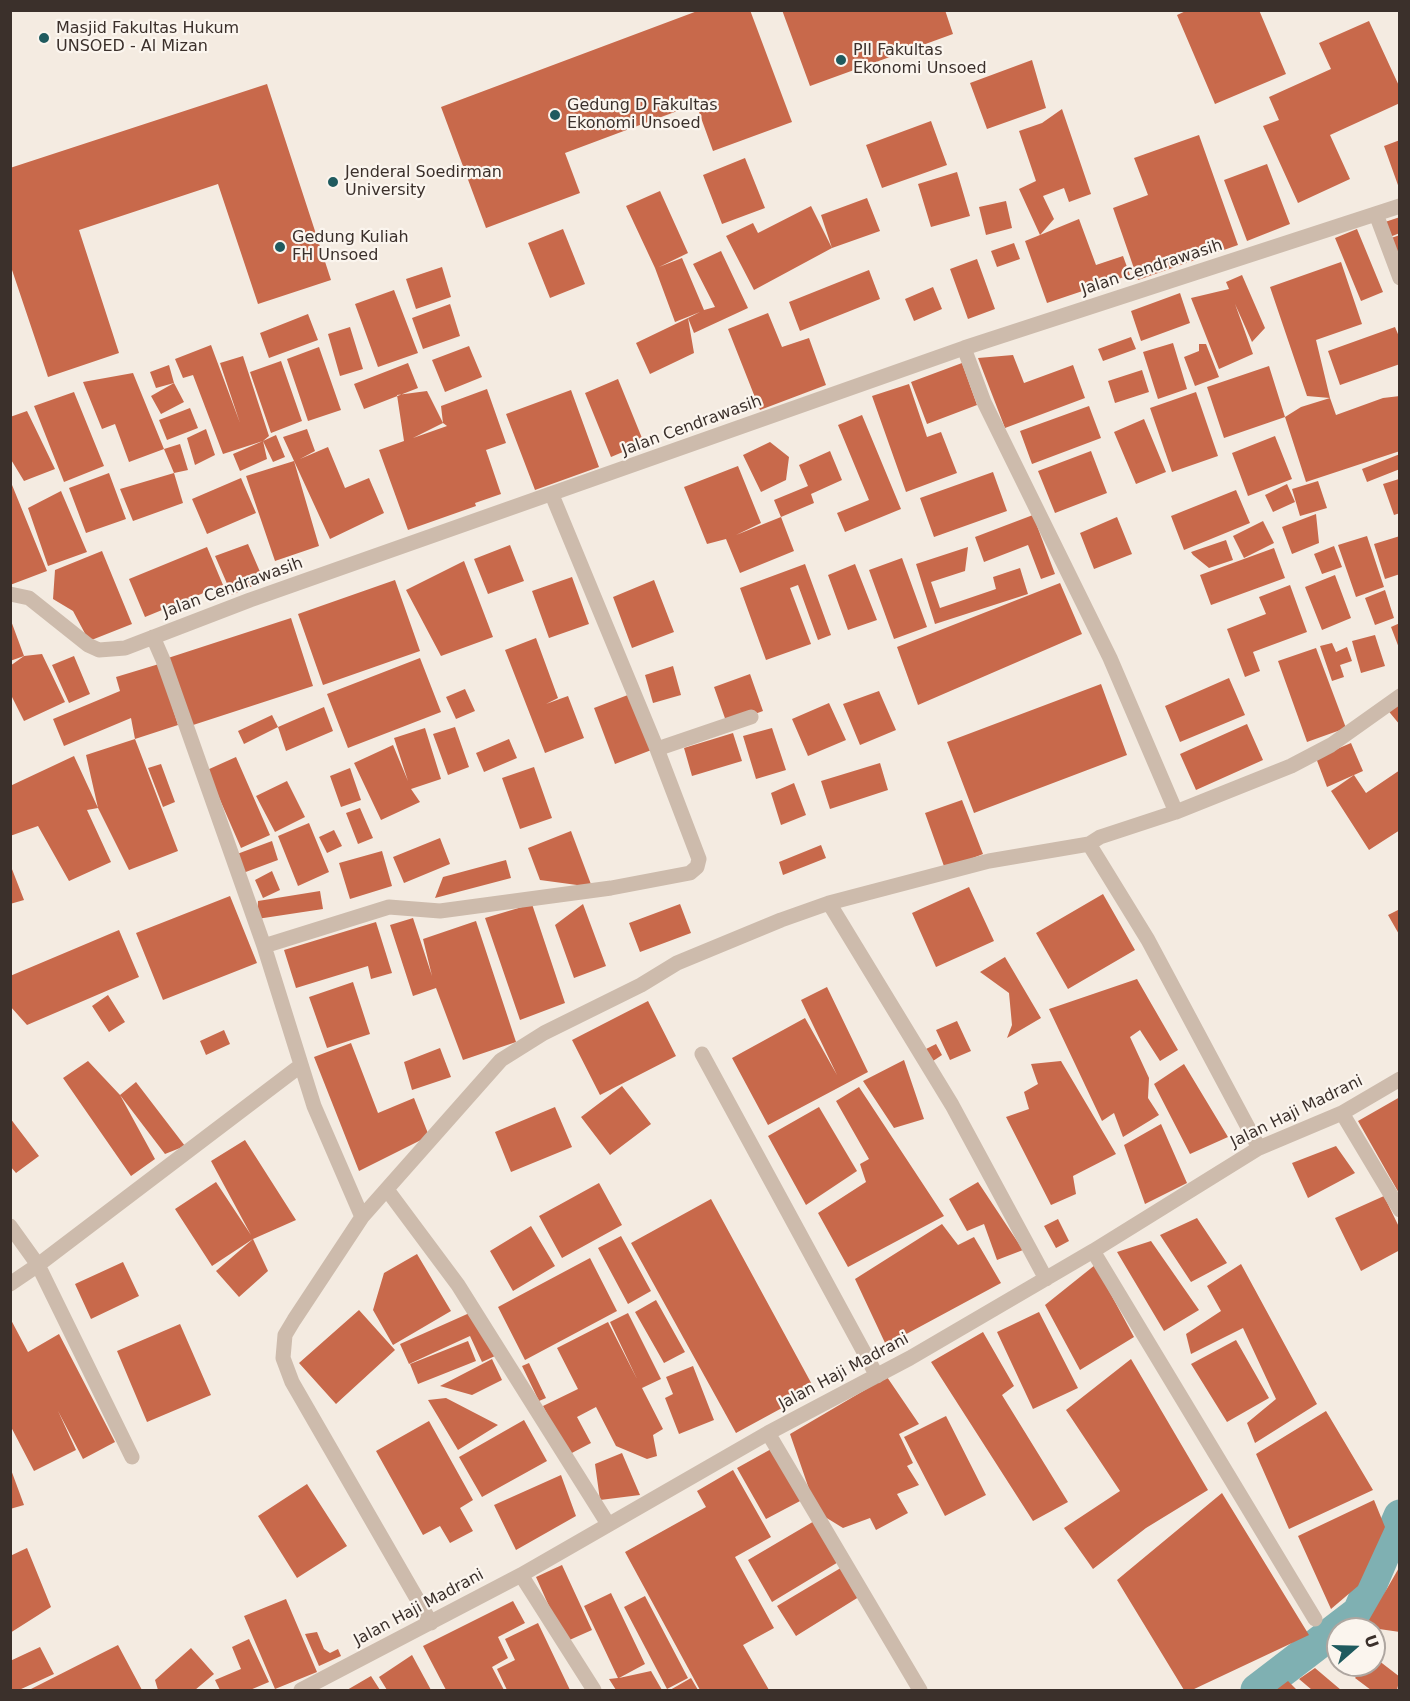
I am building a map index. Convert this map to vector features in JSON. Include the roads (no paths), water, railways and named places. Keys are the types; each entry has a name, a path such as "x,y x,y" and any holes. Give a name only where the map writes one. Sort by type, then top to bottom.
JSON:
{"street":[{"name":"Jalan Cendrawasih","path":"10,594 29,598 88,645 99,650 125,648 964,348 1400,206"},
{"path":"1376,214 1400,278"},
{"path":"964,348 984,402 1105,647 1176,812"},
{"path":"264,946 389,907 440,911 611,888 690,873 697,867 699,859 657,749 552,495"},
{"path":"153,637 264,946 314,1106 362,1217"},
{"path":"431,1623 292,1382 283,1358 285,1335 362,1217 388,1191 418,1151 501,1060 544,1033 641,985 677,963 830,903 989,861 1089,844 1100,837 1176,812 1291,766 1331,745 1400,696"},
{"path":"657,749 751,717"},
{"path":"1089,844 1148,940 1259,1148"},
{"path":"830,903 952,1105 1046,1279"},
{"path":"702,1054 877,1376"},
{"path":"10,1284 300,1066"},
{"name":"Jalan Haji Madrani","path":"301,1690 520,1575 768,1434 877,1376 1093,1251 1259,1148 1342,1113 1400,1079"},
{"path":"1342,1113 1400,1210"},
{"path":"388,1191 458,1285 608,1524"},
{"path":"10,1226 38,1265 132,1457"},
{"path":"1093,1251 1315,1619"},
{"path":"768,1434 920,1690"},
{"path":"520,1575 594,1690"}],"waterway":[{"path":"1257,1690 1359,1612 1400,1516"}],"place":[{"name":"Masjid Fakultas Hukum UNSOED - Al Mizan","path":"44,38"},
{"name":"PII Fakultas Ekonomi Unsoed","path":"841,60"},
{"name":"Gedung D Fakultas Ekonomi Unsoed","path":"555,115"},
{"name":"Jenderal Soedirman University","path":"333,182"},
{"name":"Gedung Kuliah FH Unsoed","path":"280,247"}]}
